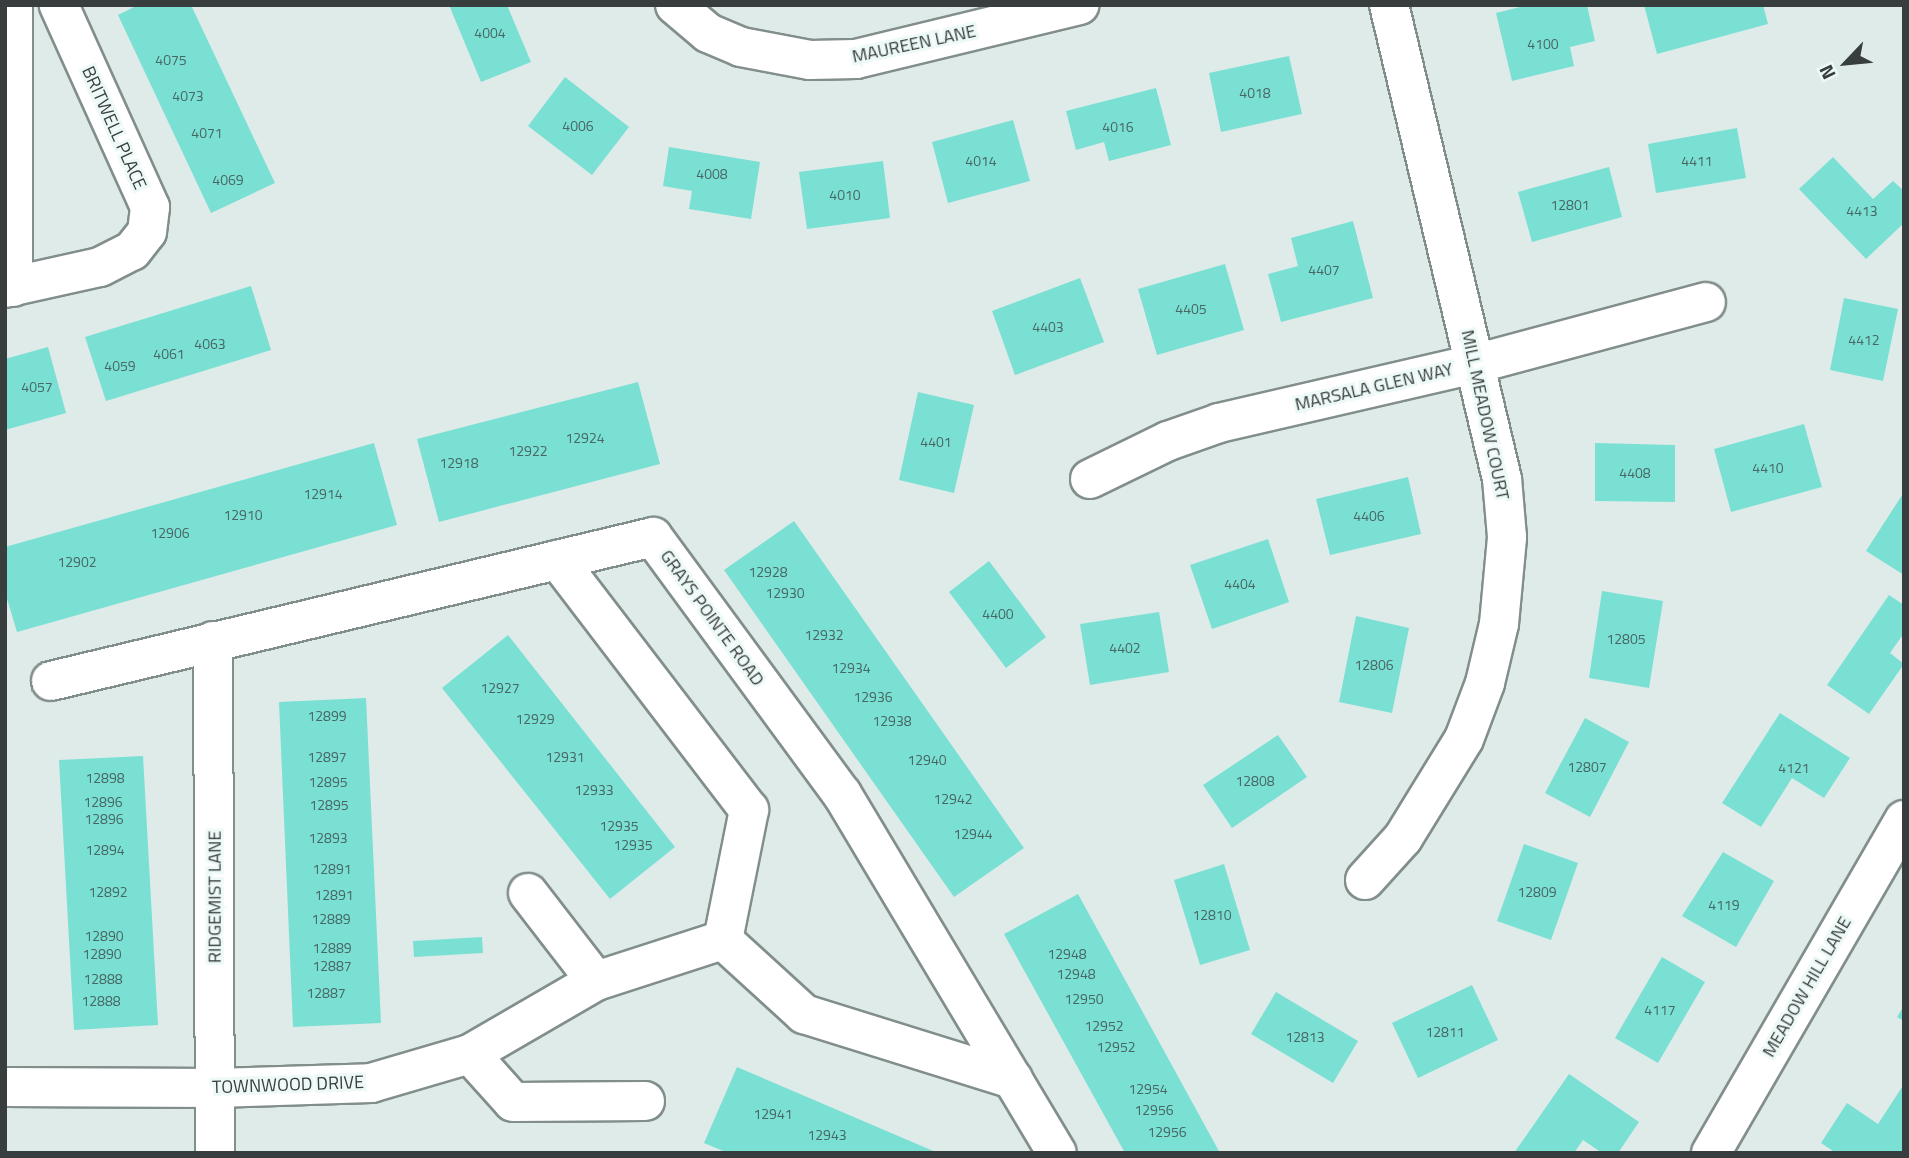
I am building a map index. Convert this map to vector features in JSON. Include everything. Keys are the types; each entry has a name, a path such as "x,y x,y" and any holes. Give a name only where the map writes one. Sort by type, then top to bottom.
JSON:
{"street":[{"name":"BRITWELL PLACE","path":"13,5 9,287 100,267 132,251 147,232 150,207 59,5"},
{"name":"MAUREEN LANE","path":"675,5 709,33 741,47 810,61 856,59 1021,12 1080,5"},
{"name":"MILL MEADOW COURT","path":"1365,880 1403,838 1464,739 1485,683 1499,624 1507,537 1502,479 1389,5"},
{"name":"MARSALA GLEN WAY","path":"1090,479 1168,441 1219,423 1475,364 1706,302"},
{"name":"GRAYS POINTE ROAD","path":"51,681 653,537 842,794 1057,1153"},
{"path":"558,560 750,810 723,940 804,1014 1013,1079"},
{"name":"RIDGEMIST LANE","path":"213,641 215,1153"},
{"name":"MEADOW HILL LANE","path":"1711,1153 1904,820"},
{"path":"528,892 596,981"},
{"name":"TOWNWOOD DRIVE","path":"5,1087 216,1088 371,1083 470,1054 596,981 723,940"},
{"path":"470,1054 513,1102 645,1101"}],"building":[{"path":"138,5 191,5 275,183 211,213 118,15"},
{"path":"449,5 507,5 531,62 481,82"},
{"path":"1528,5 1587,5 1595,41 1570,47 1574,66 1512,81 1496,13"},
{"path":"1644,5 1763,5 1768,24 1657,54"},
{"path":"1289,56 1302,114 1221,132 1209,73"},
{"path":"565,77 629,127 592,175 528,126"},
{"path":"1156,88 1171,145 1109,161 1104,142 1076,150 1066,111"},
{"path":"1013,120 1030,181 948,203 932,142"},
{"path":"1737,128 1746,178 1656,193 1648,144"},
{"path":"669,147 760,162 751,219 689,209 692,191 663,186"},
{"path":"1833,157 1873,199 1893,181 1904,191 1904,223 1866,259 1799,189"},
{"path":"883,161 890,218 807,229 799,172"},
{"path":"1609,167 1622,217 1532,242 1518,192"},
{"path":"1353,221 1373,298 1281,322 1268,274 1298,266 1291,238"},
{"path":"1225,264 1244,330 1157,355 1138,289"},
{"path":"1080,278 1104,342 1015,375 992,311"},
{"path":"251,286 271,350 106,401 85,337"},
{"path":"1844,298 1898,309 1883,381 1830,370"},
{"path":"48,347 66,413 5,430 5,359"},
{"path":"638,382 660,464 439,522 417,439"},
{"path":"918,392 974,405 954,493 899,480"},
{"path":"1804,424 1822,487 1731,512 1714,449"},
{"path":"374,443 397,525 17,632 5,592 5,547"},
{"path":"1595,443 1675,445 1675,502 1595,501"},
{"path":"1408,477 1421,534 1330,555 1316,499"},
{"path":"1904,492 1904,575 1866,551"},
{"path":"794,521 1024,848 954,897 724,570"},
{"path":"1268,539 1289,602 1212,629 1190,565"},
{"path":"989,561 1046,637 1006,668 949,592"},
{"path":"1602,591 1663,601 1649,688 1589,678"},
{"path":"1889,595 1904,605 1904,633 1890,653 1904,664 1869,714 1827,685"},
{"path":"1159,612 1169,672 1090,685 1080,624"},
{"path":"1356,616 1409,628 1392,713 1339,702"},
{"path":"508,635 675,847 610,899 442,688"},
{"path":"366,698 381,1023 293,1027 279,702"},
{"path":"1780,713 1850,758 1824,798 1792,778 1761,827 1722,803"},
{"path":"1585,718 1629,742 1590,817 1545,793"},
{"path":"1278,735 1307,777 1232,828 1203,785"},
{"path":"143,756 158,1025 74,1030 59,760"},
{"path":"1524,844 1578,863 1551,940 1497,921"},
{"path":"1723,852 1774,881 1736,947 1682,916"},
{"path":"1224,864 1250,950 1200,965 1174,880"},
{"path":"1078,894 1220,1153 1125,1153 1004,934"},
{"path":"482,937 483,953 414,957 413,941"},
{"path":"1662,957 1705,982 1658,1063 1615,1038"},
{"path":"1472,985 1498,1040 1418,1078 1392,1023"},
{"path":"1276,992 1358,1041 1333,1083 1251,1034"},
{"path":"1904,1006 1904,1021 1897,1017"},
{"path":"737,1067 938,1153 728,1153 704,1143"},
{"path":"1569,1074 1639,1122 1618,1153 1602,1153 1583,1140 1574,1153 1514,1153"},
{"path":"1904,1084 1904,1153 1836,1153 1821,1143 1847,1103 1878,1124"}]}
